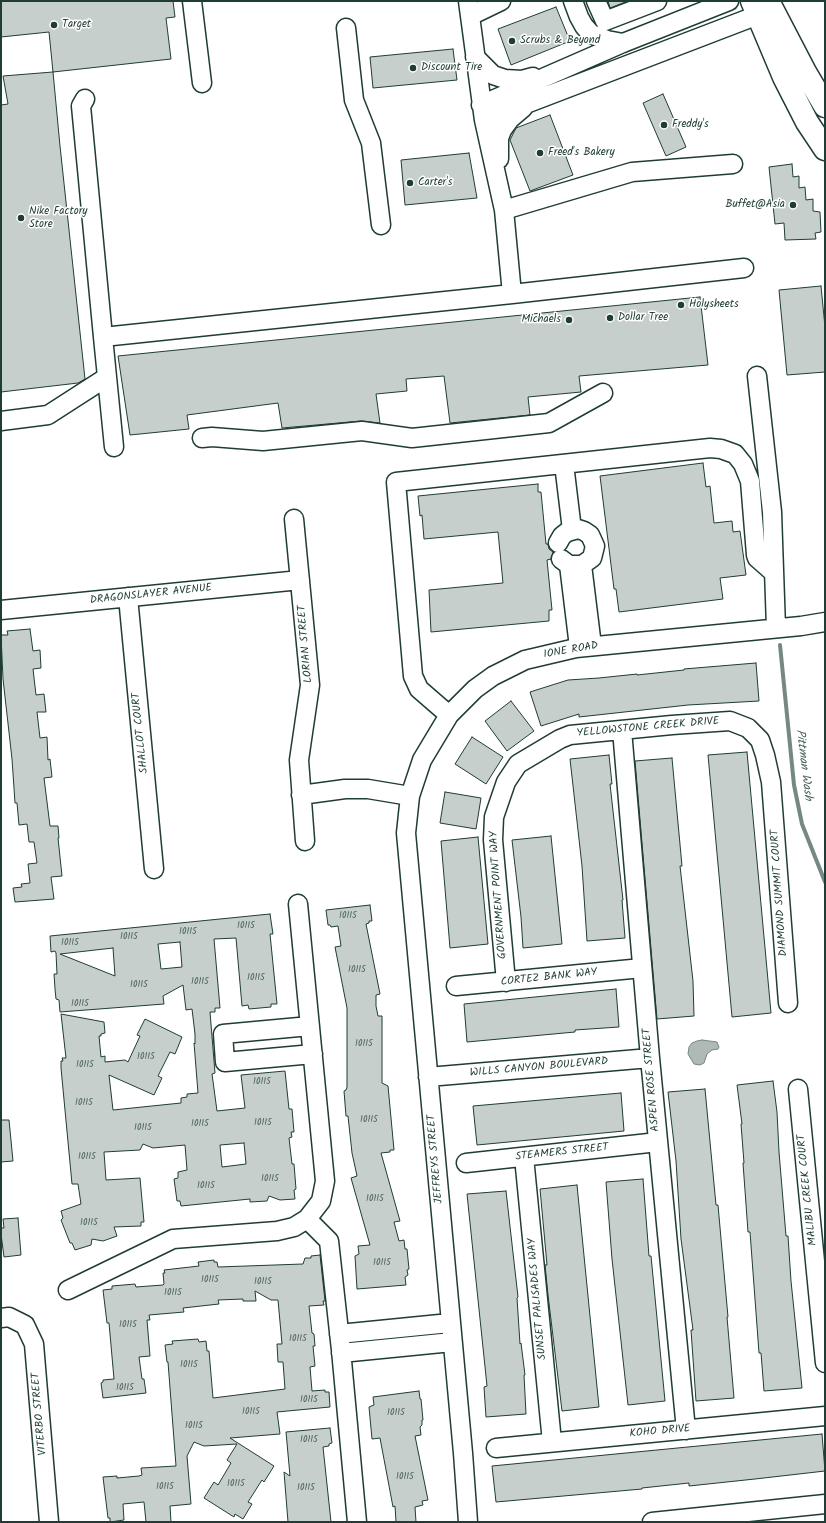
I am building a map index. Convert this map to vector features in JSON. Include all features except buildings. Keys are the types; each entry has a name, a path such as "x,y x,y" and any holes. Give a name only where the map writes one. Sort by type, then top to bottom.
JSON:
{"main road":[{"path":"785,1 810,58 825,84"},
{"path":"759,6 805,72 825,106"},
{"path":"759,6 787,83 807,122 825,149"}],"street":[{"path":"192,1 202,83"},
{"path":"501,1 469,8 482,113 504,210 512,294"},
{"path":"573,1 579,17 591,34 607,40 623,43"},
{"path":"596,1 604,21 657,1"},
{"path":"482,113 585,60 623,43 729,1"},
{"path":"482,113 528,103 759,6"},
{"path":"346,28 354,100 371,143 381,225"},
{"path":"475,57 493,75 505,79 522,80 585,60"},
{"path":"85,99 81,106 114,447"},
{"path":"497,180 499,138 502,130 528,103"},
{"path":"504,210 632,172 733,164"},
{"path":"103,337 744,268"},
{"path":"756,376 772,512 776,628"},
{"path":"1,421 48,415 107,377"},
{"path":"202,438 212,437 263,441 362,431 412,438 549,423 603,393"},
{"path":"449,715 419,689 413,676 396,482 710,448 721,449 735,454 743,464 750,481 757,558 774,573"},
{"path":"564,464 572,530"},
{"name":"LORIAN STREET","path":"294,519 310,685 299,760 305,841"},
{"path":"568,558 592,558 595,546 593,540 584,531 572,530 562,536 568,558 585,647"},
{"name":"DRAGONSLAYER AVENUE","path":"1,610 300,580"},
{"name":"SHALLOT COURT","path":"128,597 154,869"},
{"name":"IONE ROAD","path":"410,796 422,760 449,715 475,689 493,676 525,660 585,647 801,626 825,622"},
{"name":"YELLOWSTONE CREEK DRIVE","path":"518,764 560,739 570,735 730,721 748,728 760,740 771,782"},
{"name":"ASPEN ROSE STREET","path":"622,730 650,1058 686,1430"},
{"name":"GOVERNMENT POINT WAY","path":"506,982 493,840 494,817 506,782 518,764"},
{"name":"DIAMOND SUMMIT COURT","path":"771,782 788,1003"},
{"path":"301,795 345,789 368,789 410,796"},
{"name":"JEFFREYS STREET","path":"410,796 406,833 463,1453 468,1522"},
{"path":"68,1290 174,1239 276,1231 294,1227 307,1219 321,1201 325,1181 298,904"},
{"name":"CORTEZ BANK WAY","path":"456,986 642,968"},
{"path":"310,1026 223,1034 225,1062 313,1054"},
{"name":"WILLS CANYON BOULEVARD","path":"428,1078 650,1058"},
{"name":"MALIBU CREEK COURT","path":"798,1088 825,1363"},
{"name":"STEAMERS STREET","path":"466,1163 658,1142"},
{"name":"SUNSET PALISADES WAY","path":"524,1157 552,1442"},
{"path":"307,1219 329,1242 341,1353 356,1522"},
{"name":"VITERBO STREET","path":"5,1317 25,1325 34,1344 49,1522"},
{"path":"339,1334 450,1323"},
{"path":"383,1330 384,1349"},
{"path":"341,1353 452,1342"},
{"name":"KOHO DRIVE","path":"496,1448 825,1416"},
{"path":"652,1522 825,1504"}],"shaded area":[{"path":"702,1040 717,1042 719,1047 718,1049 712,1050 707,1054 704,1063 700,1065 694,1064 688,1054 689,1047 692,1043"}],"waterway":[{"name":"Pittman Wash","path":"780,645 794,785 802,824 825,882"}],"place":[{"name":"Target","path":"54,25"},
{"name":"Scrubs & Beyond","path":"512,41"},
{"name":"Discount Tire","path":"413,68"},
{"name":"Freddy's","path":"664,125"},
{"name":"Freed's Bakery","path":"540,153"},
{"name":"Carter's","path":"410,183"},
{"name":"Buffet@Asia","path":"793,205"},
{"name":"Nike Factory Store","path":"21,218"},
{"name":"Holysheets","path":"681,305"},
{"name":"Dollar Tree","path":"610,318"},
{"name":"Michaels","path":"569,320"}]}
